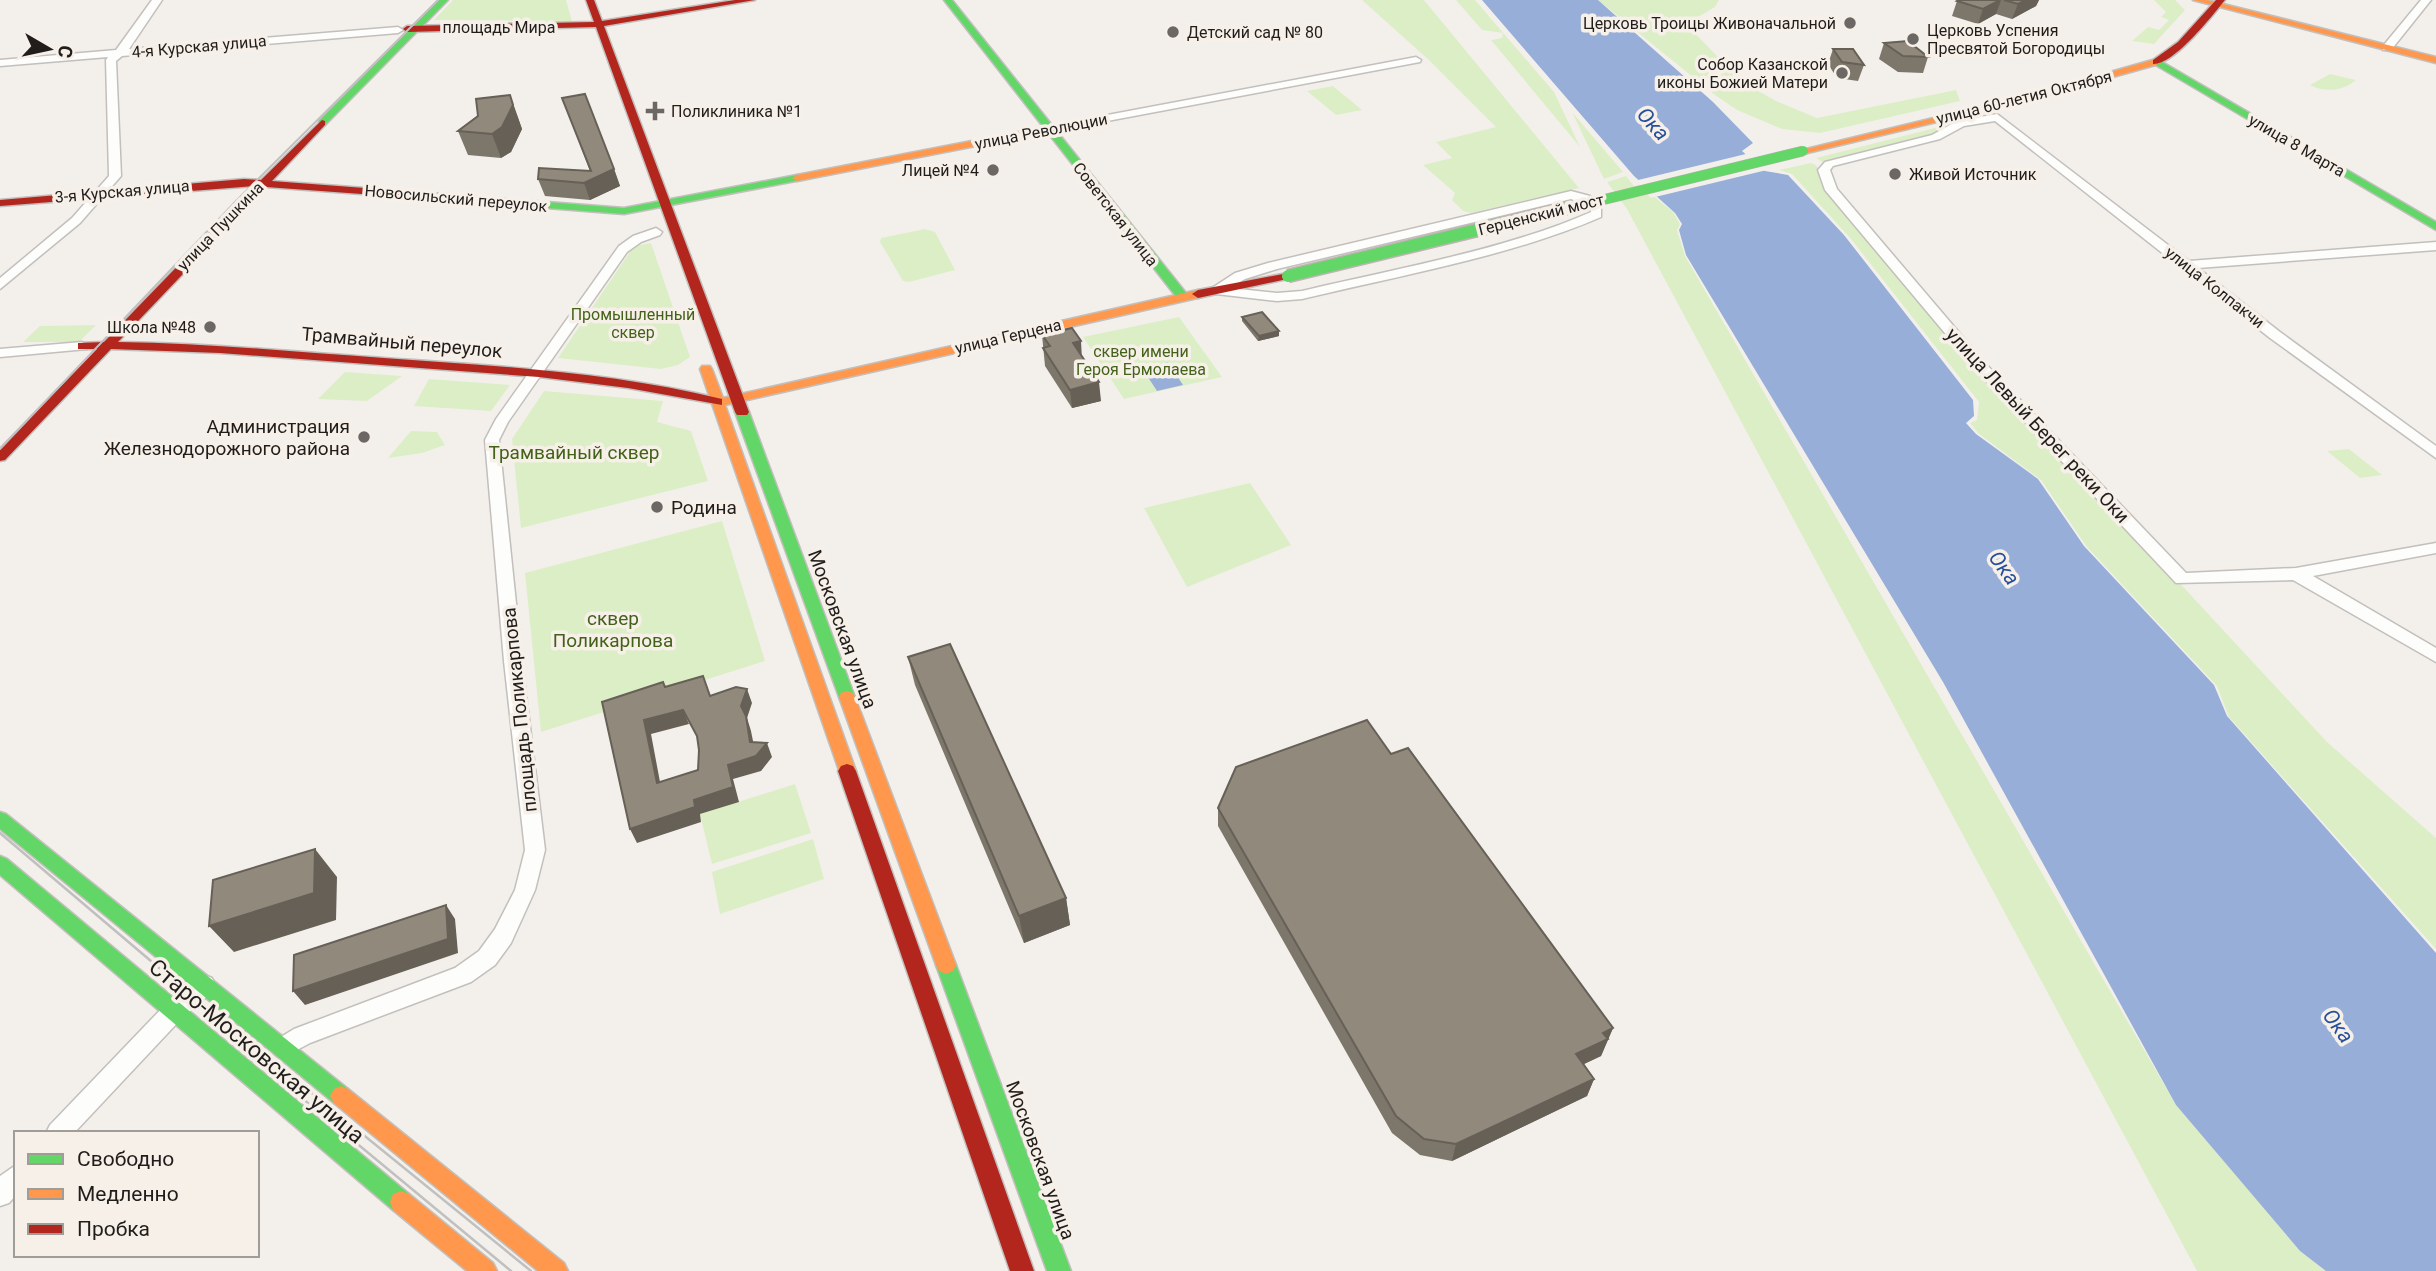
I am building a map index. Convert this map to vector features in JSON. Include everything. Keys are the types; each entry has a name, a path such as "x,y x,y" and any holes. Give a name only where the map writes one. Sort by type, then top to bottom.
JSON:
{"main road":[{"name":"улица Пушкина","path":"187,239 428,0"},
{"name":"улица Пушкина","path":"0,457 100,339 262,183 444,0"},
{"name":"Московская улица","path":"577,0 593,24 667,204 1059,1271"},
{"name":"Московская улица","path":"590,0 593,24 635,169"},
{"name":"площадь Мира","path":"398,30 593,24 751,0"},
{"name":"Советская улица","path":"948,0 1182,296"},
{"path":"2197,0 2219,3 2436,60"},
{"name":"улица 60-летия Октября","path":"1803,151 2042,94 2157,62 2181,44 2219,3"},
{"name":"улица 8 Марта","path":"2157,62 2436,227"},
{"name":"улица Революции","path":"667,204 1049,130"},
{"name":"Герценский мост","path":"1284,277 1803,151"},
{"name":"Новосильский переулок","path":"244,182 604,210 645,201 667,204"},
{"name":"3-я Курская улица","path":"0,203 244,182"},
{"path":"645,201 658,238"},
{"name":"улица Герцена","path":"717,402 1182,296 1284,277"},
{"name":"Трамвайный переулок","path":"82,346 100,339 535,374 678,391 717,402"},
{"path":"66,362 82,346"},
{"path":"700,353 1022,1271"},
{"path":"0,819 556,1271"},
{"name":"Старо-Московская улица","path":"0,864 485,1271"}],"street":[{"path":"0,285 104,192 115,176 111,61 126,47 156,0"},
{"path":"2386,48 2426,0"},
{"name":"4-я Курская улица","path":"0,63 398,30"},
{"name":"улица Революции","path":"1049,130 1416,60"},
{"name":"улица Колпакчи","path":"1827,178 1824,170 1829,164 1936,137 1961,123 1997,117 2275,335 2436,453"},
{"name":"улица Левый Берег реки Оки","path":"1827,178 1831,190 1980,366 2182,579 2296,574 2436,548"},
{"path":"1558,195 1586,199 1598,211 1587,221 1484,251 1298,295 1266,296 1216,290 1240,276 1318,254 1558,195"},
{"name":"площадь Поликарпова","path":"284,1048 302,1037 463,975 486,957 503,936 525,890 535,850 517,702 492,440 501,422 612,264 629,244 658,238"},
{"path":"2187,265 2436,246"},
{"path":"1284,277 1275,286 1277,289 1298,295"},
{"path":"0,353 82,346"},
{"path":"2296,574 2436,656"},
{"path":"60,1131 174,1012 204,985"},
{"path":"0,1194 14,1179"}],"green space":[{"path":"453,0 566,0 572,21 434,20"},
{"path":"1362,0 1424,0 1579,188 1471,213 1463,211 1452,200 1455,193 1423,165 1452,158 1436,142 1496,127 1430,61"},
{"path":"1456,0 1475,0 1554,92 1580,147 1491,40 1502,38 1503,33 1482,30"},
{"path":"1598,0 1719,0 1715,7 1686,24 1741,81 1776,101 1817,118 1956,90 1960,101 1820,133 1782,129 1737,110 1715,95"},
{"path":"2154,0 2175,0 2185,10 2154,44 2132,41 2148,27 2159,30 2169,20 2161,17 2166,12"},
{"path":"2330,74 2356,80 2346,87 2334,90 2310,85"},
{"path":"1333,86 1362,110 1336,115 1307,91"},
{"path":"1572,112 1623,172 1604,179"},
{"path":"1955,123 1935,134 1824,163 1816,158"},
{"path":"1811,163 1820,170 1828,189 2174,577 2327,742 2436,838 2436,949 2229,717 2217,686 2087,547 2041,480 1979,434 1970,423 1977,420 1979,402 1851,239 1792,174 1779,170"},
{"path":"1626,176 1634,186 1640,185 1673,212 1680,224 1677,230 1685,256 2176,1105 2300,1251 2326,1271 2197,1271 1627,209 1607,182"},
{"path":"925,229 935,232 955,270 909,282 903,281 880,242 881,238"},
{"name":"Промышленный сквер","path":"651,243 690,357 678,365 661,369 558,358 634,246"},
{"name":"сквер имени Героя Ермолаева","path":"1179,317 1222,377 1124,399 1083,337"},
{"path":"96,325 79,342 23,342 40,326"},
{"path":"345,372 402,376 367,401 318,399"},
{"path":"429,379 510,385 491,411 414,406"},
{"name":"Трамвайный сквер","path":"544,391 663,401 657,422 691,431 708,481 521,528 512,439"},
{"path":"411,431 437,432 445,445 422,453 388,458"},
{"path":"2349,449 2382,475 2360,478 2327,451"},
{"path":"1250,483 1291,545 1187,587 1144,508"},
{"name":"сквер Поликарпова","path":"722,521 765,661 541,732 525,573"},
{"path":"795,784 811,833 712,864 700,814"},
{"path":"813,839 824,879 720,914 712,872"}],"water":[{"name":"Ока","path":"1482,0 1598,0 1713,102 1753,143 1742,151 1765,171 1788,175 1844,235 1973,400 1974,416 1966,423 1976,434 2038,479 2084,546 2214,685 2227,716 2436,953 2436,1271 2326,1271 2300,1251 2176,1105 1943,682 1686,255 1679,230 1682,224 1675,213 1634,176"},
{"path":"1168,362 1183,385 1157,391 1142,368"}],"pier":[{"path":"1750,153 1771,169 1651,198 1634,181"}],"building":[{"path":"2000,0 1983,9 1957,1"},
{"path":"2004,0 2026,0 2018,4"},
{"path":"1908,41 1928,57 1903,56 1884,43"},
{"path":"1833,49 1853,49 1864,65 1842,62"},
{"path":"585,94 614,169 584,183 538,179 539,168 591,171 562,98"},
{"path":"510,95 513,105 502,127 492,134 458,131 478,116 476,99"},
{"path":"1262,312 1279,331 1259,336 1242,317"},
{"path":"1072,328 1081,341 1073,343 1099,382 1070,390 1043,348 1050,346 1042,335"},
{"path":"950,644 1066,898 1019,916 908,657"},
{"path":"703,676 710,696 736,687 747,689 741,706 746,716 750,742 767,743 756,756 728,765 733,787 694,800 695,807 630,829 602,702 663,682 665,687","holes":["683,710 697,736 698,770 657,783 644,720"]},
{"path":"1367,720 1391,754 1408,748 1613,1028 1603,1033 1608,1039 1576,1054 1594,1079 1456,1144 1424,1139 1396,1116 1218,808 1236,767"},
{"path":"315,849 314,893 209,926 213,880"},
{"path":"446,905 448,939 293,991 294,955"}],"tram line":[{"path":"0,449 237,200 438,0"},
{"path":"0,833 191,995 531,1271"},
{"path":"250,1055 511,1271"}],"traffic: fast":[{"path":"322,123 444,0"},
{"path":"948,0 1182,296"},
{"path":"2157,62 2436,227"},
{"path":"1288,276 1803,151"},
{"path":"471,199 624,211 797,178"},
{"path":"742,412 847,697"},
{"path":"0,819 341,1096"},
{"path":"0,864 401,1202"},
{"path":"946,965 1059,1271"}],"traffic: slow":[{"path":"2197,0 2436,60"},
{"path":"1803,151 2042,94 2156,62"},
{"path":"797,178 1049,129"},
{"path":"720,402 1198,294"},
{"path":"706,369 847,771"},
{"path":"847,697 946,965"},
{"path":"341,1096 556,1271"},
{"path":"401,1202 485,1271"}],"traffic: jam":[{"path":"590,0 742,412"},
{"path":"407,29 600,24 751,0"},
{"path":"2156,62 2181,44 2221,0"},
{"path":"0,457 322,123"},
{"path":"0,203 244,182 471,199"},
{"path":"1198,294 1288,276"},
{"path":"82,346 185,347 539,374 628,384 717,402"},
{"path":"847,771 1022,1271"}],"place":[{"name":"Церковь Троицы Живоначальной","path":"1850,23"},
{"name":"Детский сад № 80","path":"1173,32"},
{"name":"Церковь Успения Пресвятой Богородицы","path":"1913,39"},
{"name":"Собор Казанской иконы Божией Матери","path":"1842,73"},
{"name":"Поликлиника №1","path":"655,111"},
{"name":"Лицей №4","path":"993,170"},
{"name":"Живой Источник","path":"1895,174"},
{"name":"Школа №48","path":"210,327"},
{"name":"Администрация Железнодорожного района","path":"364,437"},
{"name":"Родина","path":"657,507"}]}
